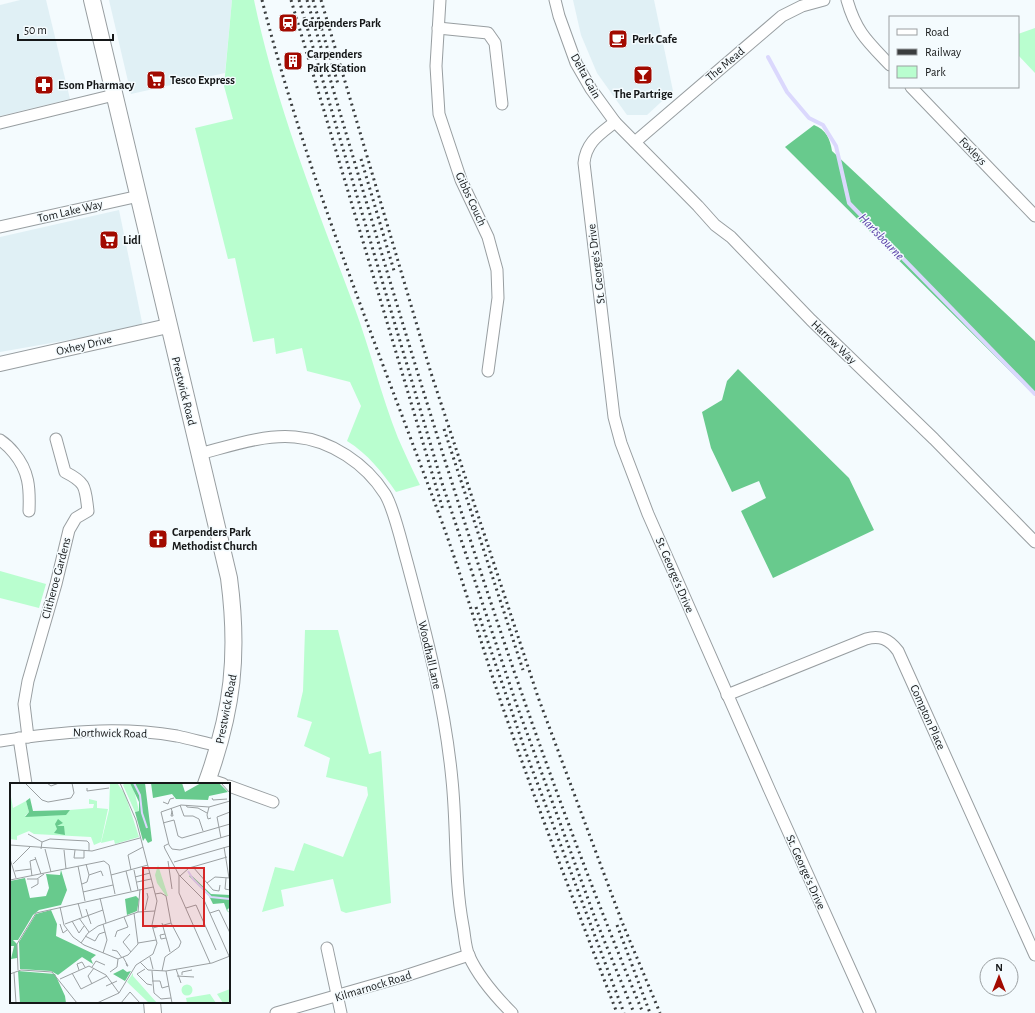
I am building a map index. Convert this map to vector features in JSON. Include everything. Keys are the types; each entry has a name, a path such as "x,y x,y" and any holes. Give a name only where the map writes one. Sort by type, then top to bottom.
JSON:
{"main road":[{"name":"Prestwick Road","path":"92,0 139,196 168,326 229,578 234,624 234,669 227,716 207,781"},
{"path":"152,1003 153,1013"}],"street":[{"name":"Gibbs Couch","path":"440,0 436,80 439,114 452,157 461,180 488,237 497,270 498,298 488,371"},
{"name":"Delta Gain","path":"555,0 559,16 576,63 591,89 615,122 634,142"},
{"name":"The Mead","path":"634,142 782,16 802,6 824,0"},
{"path":"847,0 859,31 889,64"},
{"path":"438,28 488,33 495,43 502,104"},
{"name":"Foxleys","path":"912,88 1035,216"},
{"path":"0,123 114,95"},
{"name":"St. George's Drive","path":"615,122 594,138 588,148 584,163 614,418 621,443 648,514 727,695 870,1013"},
{"name":"Harrow Way","path":"634,142 715,225 731,237 812,320 934,439 1035,542"},
{"name":"Tom Lake Way","path":"0,227 139,196"},
{"name":"Oxhey Drive","path":"0,364 168,326"},
{"name":"Woodhall Lane","path":"199,454 272,437 297,437 331,446 351,458 370,475 386,495 400,538 420,610 442,706 452,780 459,902 469,955 488,988 512,1013"},
{"name":"Clitheroe Gardens","path":"24,737 24,704 28,680 56,584 68,530 76,518 88,511 84,486 76,478 65,472 56,439"},
{"path":"0,440 7,446 25,470 30,488 29,511"},
{"name":"Compton Place","path":"727,695 866,639 878,636 891,642 898,651 1035,955"},
{"name":"Northwick Road","path":"0,740 62,732 129,732 178,736 219,746"},
{"path":"24,737 26,783"},
{"path":"207,781 218,783"},
{"path":"230,786 273,802"},
{"path":"327,948 340,1013"},
{"name":"Kilmarnock Road","path":"276,1013 337,997 469,955"}],"shaded area":[{"path":"20,0 46,0 70,99 0,116 0,5"},
{"path":"109,0 232,0 225,73 131,94"},
{"path":"573,0 654,0 673,91 647,115 627,115 597,73 581,35"},
{"path":"119,210 143,327 0,352 0,237"}],"green space":[{"path":"232,0 254,0 263,39 285,116 311,192 360,322 392,422 420,485 396,492 374,464 355,446 347,441 361,406 350,382 307,371 302,348 276,354 274,338 253,342 235,258 228,259 195,128 233,119 224,86"},
{"path":"1035,28 1035,73 1019,56 1019,34"},
{"path":"814,125 822,129 827,135 832,151 1035,341 1035,396 785,147"},
{"path":"738,369 849,478 874,530 773,578 741,511 766,498 759,481 732,492 711,448 702,412 722,400 727,381"},
{"path":"0,571 46,584 39,608 0,598"},
{"path":"305,630 338,630 369,754 381,751 391,903 346,913 341,911 333,879 281,890 284,906 262,912 275,867 294,871 304,843 343,857 368,795 367,787 326,777 330,758 304,746 312,722 297,717 303,691"}],"waterway":[{"name":"Hartsbourne","path":"768,57 787,92 809,118 823,125 836,146 849,203 1035,394"}],"railway":[{"path":"262,0 280,67 301,134 346,265 443,525 500,700 522,761 617,1013"},
{"path":"291,0 443,510"},
{"path":"299,0 442,483 516,703 595,918 634,1013"},
{"path":"307,0 421,384 503,638 593,889 643,1013"},
{"path":"313,0 338,84"},
{"path":"321,0 431,373 538,697 622,922 660,1013"},
{"path":"361,159 395,274"},
{"path":"444,429 523,670"},
{"path":"476,607 526,753 624,1013"},
{"path":"617,925 650,1013"}],"place":[{"name":"Carpenders Park","path":"288,23"},
{"name":"Perk Cafe","path":"618,39"},
{"name":"Carpenders Park Station","path":"293,61"},
{"name":"The Partrige","path":"643,75"},
{"name":"Tesco Express","path":"156,80"},
{"name":"Esom Pharmacy","path":"44,85"},
{"name":"Lidl","path":"109,240"},
{"name":"Carpenders Park Methodist Church","path":"158,539"}]}
